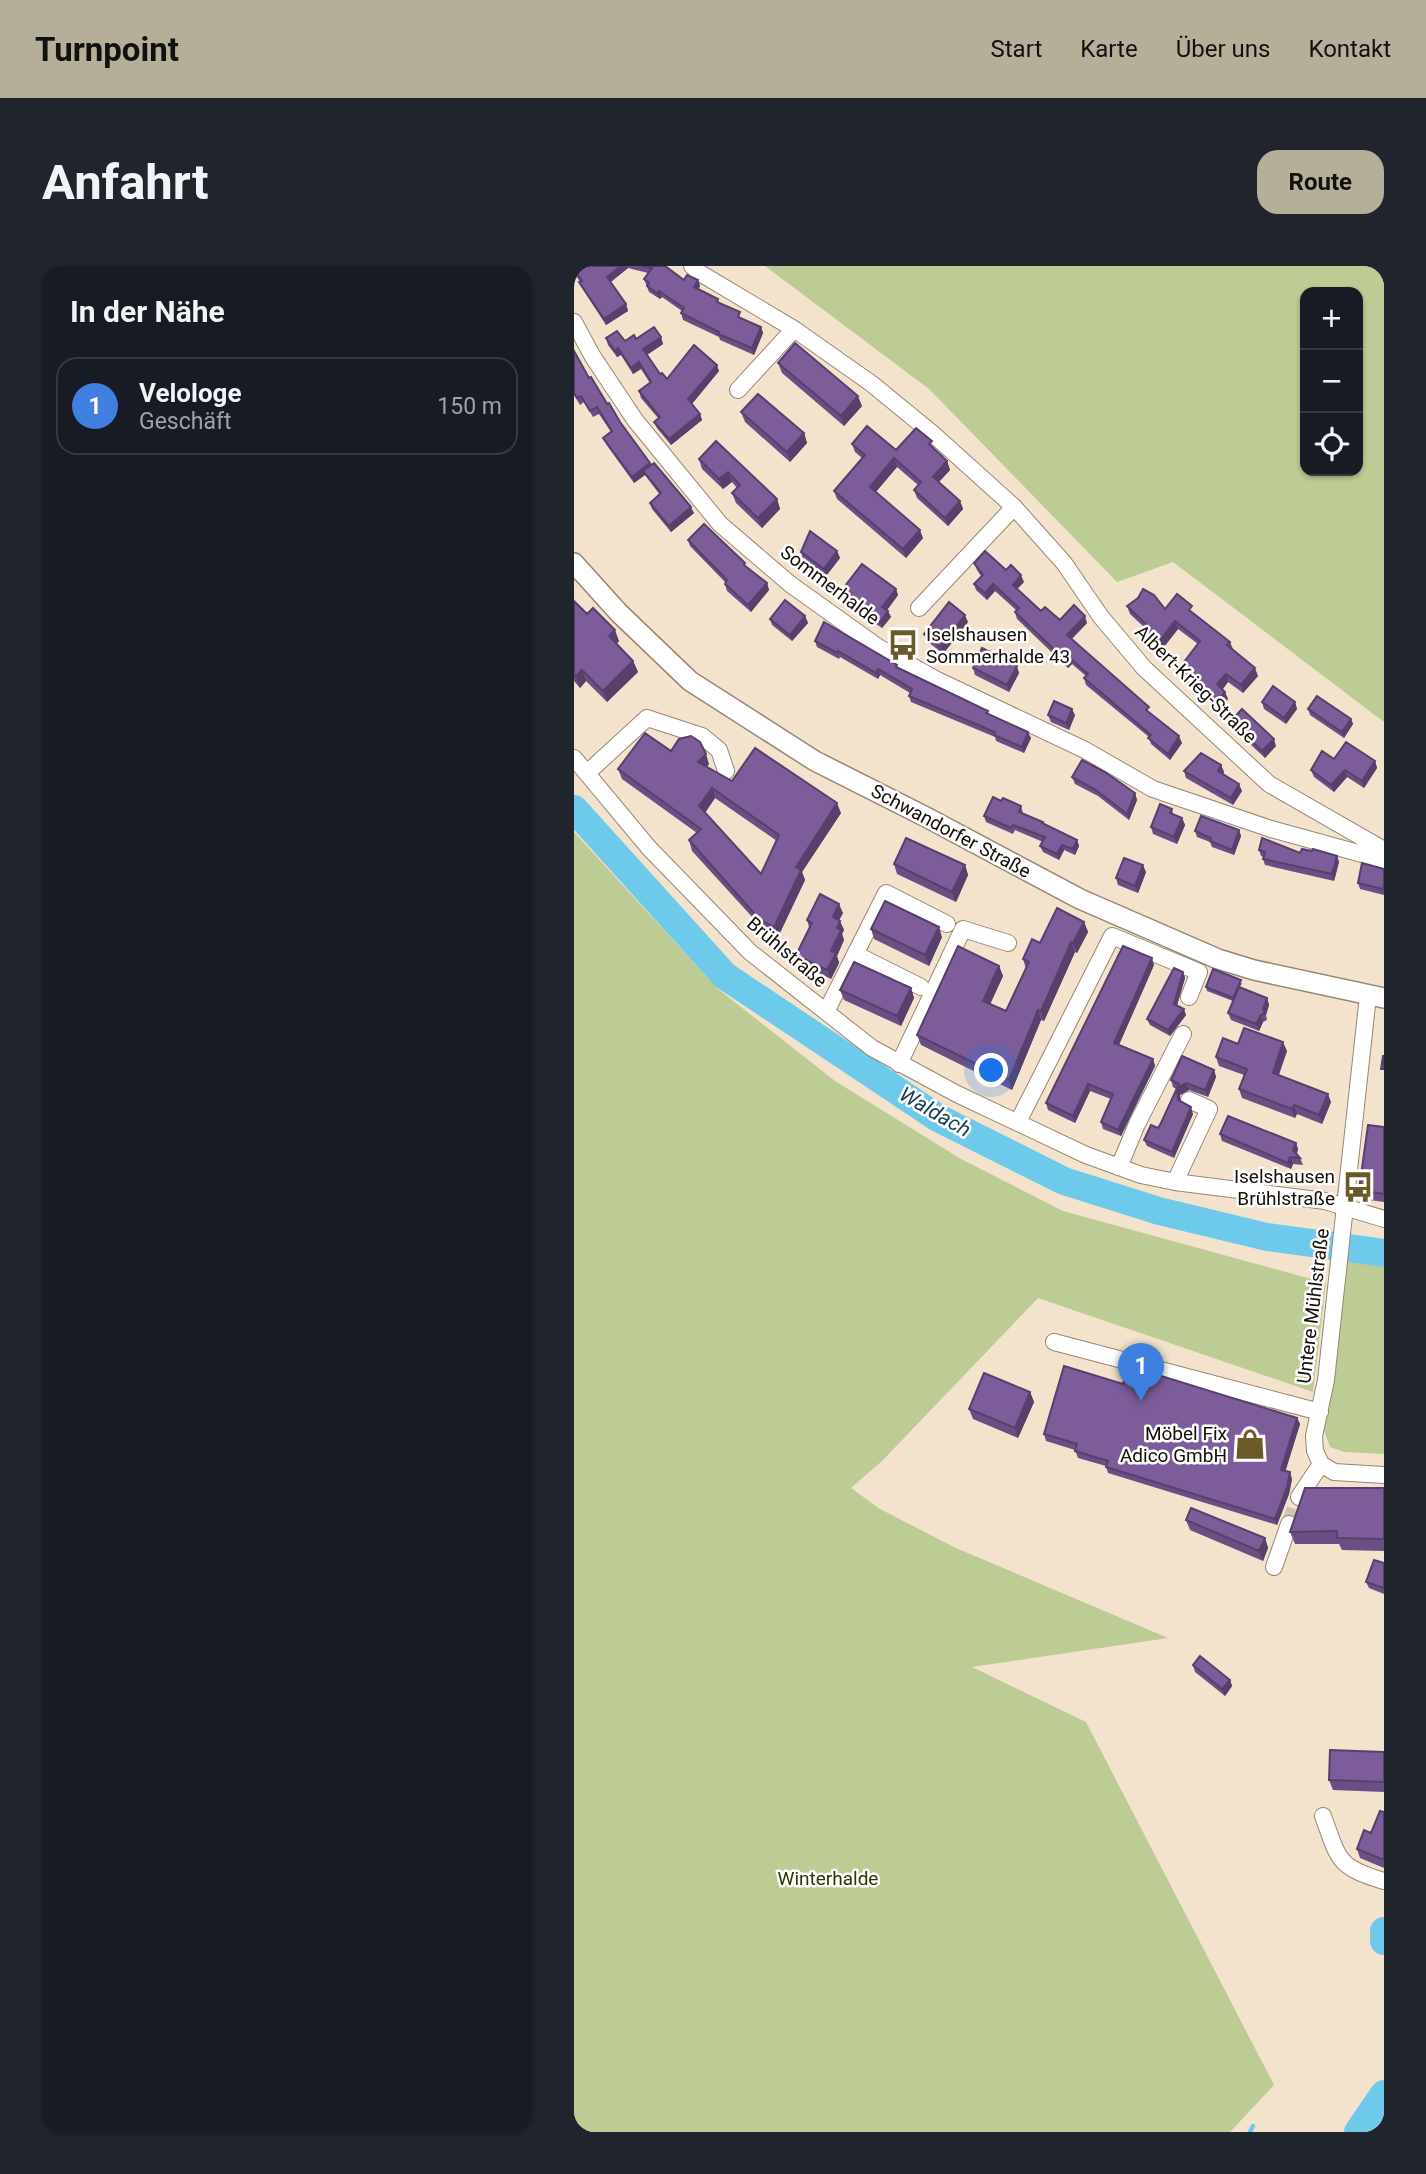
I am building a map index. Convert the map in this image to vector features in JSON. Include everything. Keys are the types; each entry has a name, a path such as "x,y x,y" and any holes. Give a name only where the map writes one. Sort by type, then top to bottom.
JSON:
{"main road":[{"name":"Schwandorfer Straße","path":"574,563 620,613 691,681 815,761 1120,918 1230,963 1380,997"}],"street":[{"name":"Albert-Krieg-Straße","path":"692,266 794,329 872,384 933,434 1014,507 1064,563 1101,617 1144,668 1269,784 1384,850"},
{"name":"Sommerhalde","path":"574,322 593,357 635,420 720,524 790,584 870,642 937,680 1085,750 1153,789 1271,829 1384,859"},
{"path":"738,390 794,329"},
{"path":"919,608 1014,507"},
{"path":"587,773 647,718 702,736 719,750 726,771"},
{"name":"Brühlstraße","path":"574,758 649,848 750,952 872,1048 900,1064 1086,1155 1141,1175 1175,1182 1325,1201 1384,1219"},
{"path":"826,1012 886,893 947,924"},
{"path":"900,1064 963,929 1008,943"},
{"path":"1018,1122 1112,936 1199,972 1189,996"},
{"path":"855,954 921,987"},
{"name":"Untere Mühlstraße","path":"1321,1464 1315,1451 1314,1436 1320,1412 1339,1269 1344,1207 1380,997"},
{"path":"1119,1167 1137,1124 1183,1034"},
{"path":"1175,1182 1209,1109 1189,1100"},
{"name":"Untere Mühlstraße","path":"1054,1342 1320,1412"},
{"path":"1299,1497 1321,1464 1334,1472 1384,1475"},
{"path":"1274,1567 1289,1524"},
{"path":"1323,1816 1337,1855 1354,1872 1384,1881"}],"green space":[{"path":"765,266 1384,266 1384,722 1173,562 1117,582 929,389"},
{"name":"Winterhalde","path":"574,832 718,989 835,1081 961,1159 1063,1211 1326,1283 1313,1392 1038,1298 882,1461 851,1488 880,1509 956,1548 1168,1638 972,1667 1086,1722 1274,2085 1230,2132 574,2132"},
{"path":"1348,1258 1384,1258 1384,1454 1344,1452 1330,1447 1324,1430"}],"building":[{"path":"574,266 621,266 607,277 626,304 604,319 579,282 582,281"},
{"path":"642,266 665,266 684,280 687,275 698,280 694,287 718,299 717,302 740,312 738,317 761,327 752,348 718,334 719,332 681,313 684,308 647,286 649,283 644,279 652,268"},
{"path":"654,327 661,337 643,349 660,374 667,379 694,345 717,365 688,399 700,414 669,439 654,422 660,417 639,391 651,382 639,362 631,368 618,348 615,351 606,338 617,331 625,341 634,335 636,339"},
{"path":"795,343 858,396 841,416 778,363"},
{"path":"574,351 589,378 591,377 650,463 632,477 603,438 612,431 597,407 590,411 581,396 577,398 574,393"},
{"path":"758,394 804,433 787,452 741,412"},
{"path":"867,426 896,450 916,428 932,441 929,444 947,461 933,477 960,501 945,518 914,490 921,482 894,458 870,487 920,530 903,549 834,491 865,455 852,444"},
{"path":"716,441 777,499 758,518 732,493 740,485 728,472 719,479 699,459"},
{"path":"654,463 691,507 669,526 650,503 661,493 643,471"},
{"path":"704,524 745,563 744,565 767,583 748,605 725,584 727,580 688,540"},
{"path":"810,531 837,551 824,569 801,552"},
{"path":"985,551 1006,570 1011,565 1021,575 1013,585 1041,611 1045,607 1060,620 1074,605 1085,616 1067,635 1149,707 1146,710 1179,736 1168,754 1148,738 1151,735 1084,678 1088,674 1069,657 1066,661 1015,612 1019,608 993,584 985,593 974,584 983,575 974,563"},
{"path":"862,564 896,589 882,607 888,611 880,622 868,613 865,616 842,599 849,589 845,586"},
{"path":"1143,589 1154,595 1165,609 1177,594 1192,606 1189,610 1230,642 1227,645 1255,668 1241,685 1226,674 1217,684 1225,692 1217,702 1177,671 1200,641 1175,621 1157,644 1144,633 1149,627 1127,606 1138,598"},
{"path":"785,600 805,616 790,635 770,619"},
{"path":"574,601 587,614 593,608 615,630 609,636 633,661 603,691 582,670 576,676 574,674"},
{"path":"949,602 965,615 940,647 924,634"},
{"path":"824,622 897,665 896,667 1028,732 1022,747 994,735 995,732 909,696 912,689 878,669 876,673 815,641"},
{"path":"982,648 1017,666 1007,685 973,668"},
{"path":"1273,686 1295,702 1284,718 1262,702"},
{"path":"1317,696 1351,719 1342,732 1308,709"},
{"path":"1054,701 1072,709 1066,723 1048,715"},
{"path":"1242,709 1274,739 1262,751 1231,721"},
{"path":"645,733 671,751 679,739 691,736 700,742 706,754 698,762 732,781 755,748 837,803 796,867 801,870 774,927 760,920 689,840 701,829 618,769","holes":["712,788 779,835 761,874 699,806"]},
{"path":"1346,742 1375,761 1362,781 1345,770 1331,785 1311,770 1322,751 1334,759"},
{"path":"1201,753 1221,765 1218,771 1239,784 1231,798 1184,771"},
{"path":"1082,760 1135,793 1127,814 1096,790 1072,777"},
{"path":"993,797 1001,801 1003,798 1021,806 1019,812 1077,840 1073,849 1062,845 1057,854 1040,846 1045,837 1013,825 1011,828 984,816"},
{"path":"1160,804 1172,809 1170,813 1182,818 1174,837 1151,827"},
{"path":"1201,816 1239,830 1232,850 1195,831"},
{"path":"906,838 965,865 952,892 894,864"},
{"path":"1262,838 1300,853 1302,849 1313,849 1337,856 1332,874 1263,859 1265,852 1259,850"},
{"path":"1124,858 1143,865 1135,886 1116,878"},
{"path":"1362,863 1384,869 1383,889 1358,883"},
{"path":"820,894 839,904 833,917 840,921 837,928 841,930 831,951 836,953 827,970 796,955 812,923 807,920"},
{"path":"885,901 939,927 925,955 871,929"},
{"path":"1057,908 1084,922 1073,943 1071,942 1041,1011 1038,1010 1009,1080 917,1035 958,946 999,966 983,1001 1006,1011 1029,962 1023,959 1032,939 1040,943"},
{"path":"1123,946 1152,958 1114,1043 1153,1059 1118,1130 1101,1122 1113,1094 1088,1084 1073,1116 1046,1103"},
{"path":"854,962 911,988 897,1016 840,990"},
{"path":"1174,968 1183,972 1174,1004 1184,1009 1168,1030 1147,1019"},
{"path":"1213,969 1241,980 1233,998 1206,987"},
{"path":"1239,987 1267,998 1263,1009 1265,1013 1256,1024 1228,1013"},
{"path":"1244,1028 1283,1042 1273,1073 1328,1094 1319,1115 1294,1105 1292,1109 1239,1089 1247,1069 1216,1057 1223,1038 1238,1044"},
{"path":"1182,1056 1214,1070 1205,1090 1186,1083 1177,1088 1179,1084 1171,1080"},
{"path":"1177,1088 1178,1100 1191,1107 1172,1152 1144,1140 1151,1125 1158,1128"},
{"path":"1228,1116 1296,1143 1293,1150 1300,1158 1290,1157 1288,1163 1220,1134"},
{"path":"1368,1125 1384,1127 1384,1194 1359,1190"},
{"path":"1064,1366 1123,1384 1129,1366 1297,1418 1281,1470 1290,1472 1287,1487 1275,1519 1106,1467 1108,1461 1075,1451 1077,1444 1044,1434"},
{"path":"984,1373 1030,1392 1015,1428 969,1409"},
{"path":"1305,1488 1384,1488 1384,1539 1337,1538 1337,1531 1290,1532"},
{"path":"1191,1508 1265,1538 1259,1551 1186,1520"},
{"path":"1374,1560 1384,1563 1384,1588 1366,1582"},
{"path":"1200,1656 1230,1680 1222,1689 1193,1665"},
{"path":"1330,1750 1384,1752 1384,1782 1329,1780"},
{"path":"1380,1811 1384,1812 1384,1860 1357,1849 1364,1830 1371,1833"}],"waterway":[{"name":"Waldach","path":"574,809 725,976 938,1118 1064,1181 1159,1211 1267,1237 1384,1253"},
{"path":"1384,1931 1384,1941"},
{"path":"1358,2132 1384,2094"},
{"path":"1250,2132 1253,2126"}],"tunnel":[{"path":"1289,1524 1299,1497"}],"place":[{"name":"Iselshausen Sommerhalde 43","path":"903,645"},
{"name":"Iselshausen Brühlstraße","path":"1358,1187"},
{"name":"Velologe","path":"1141,1401"},
{"name":"Möbel Fix Adico GmbH","path":"1250,1444"}]}
